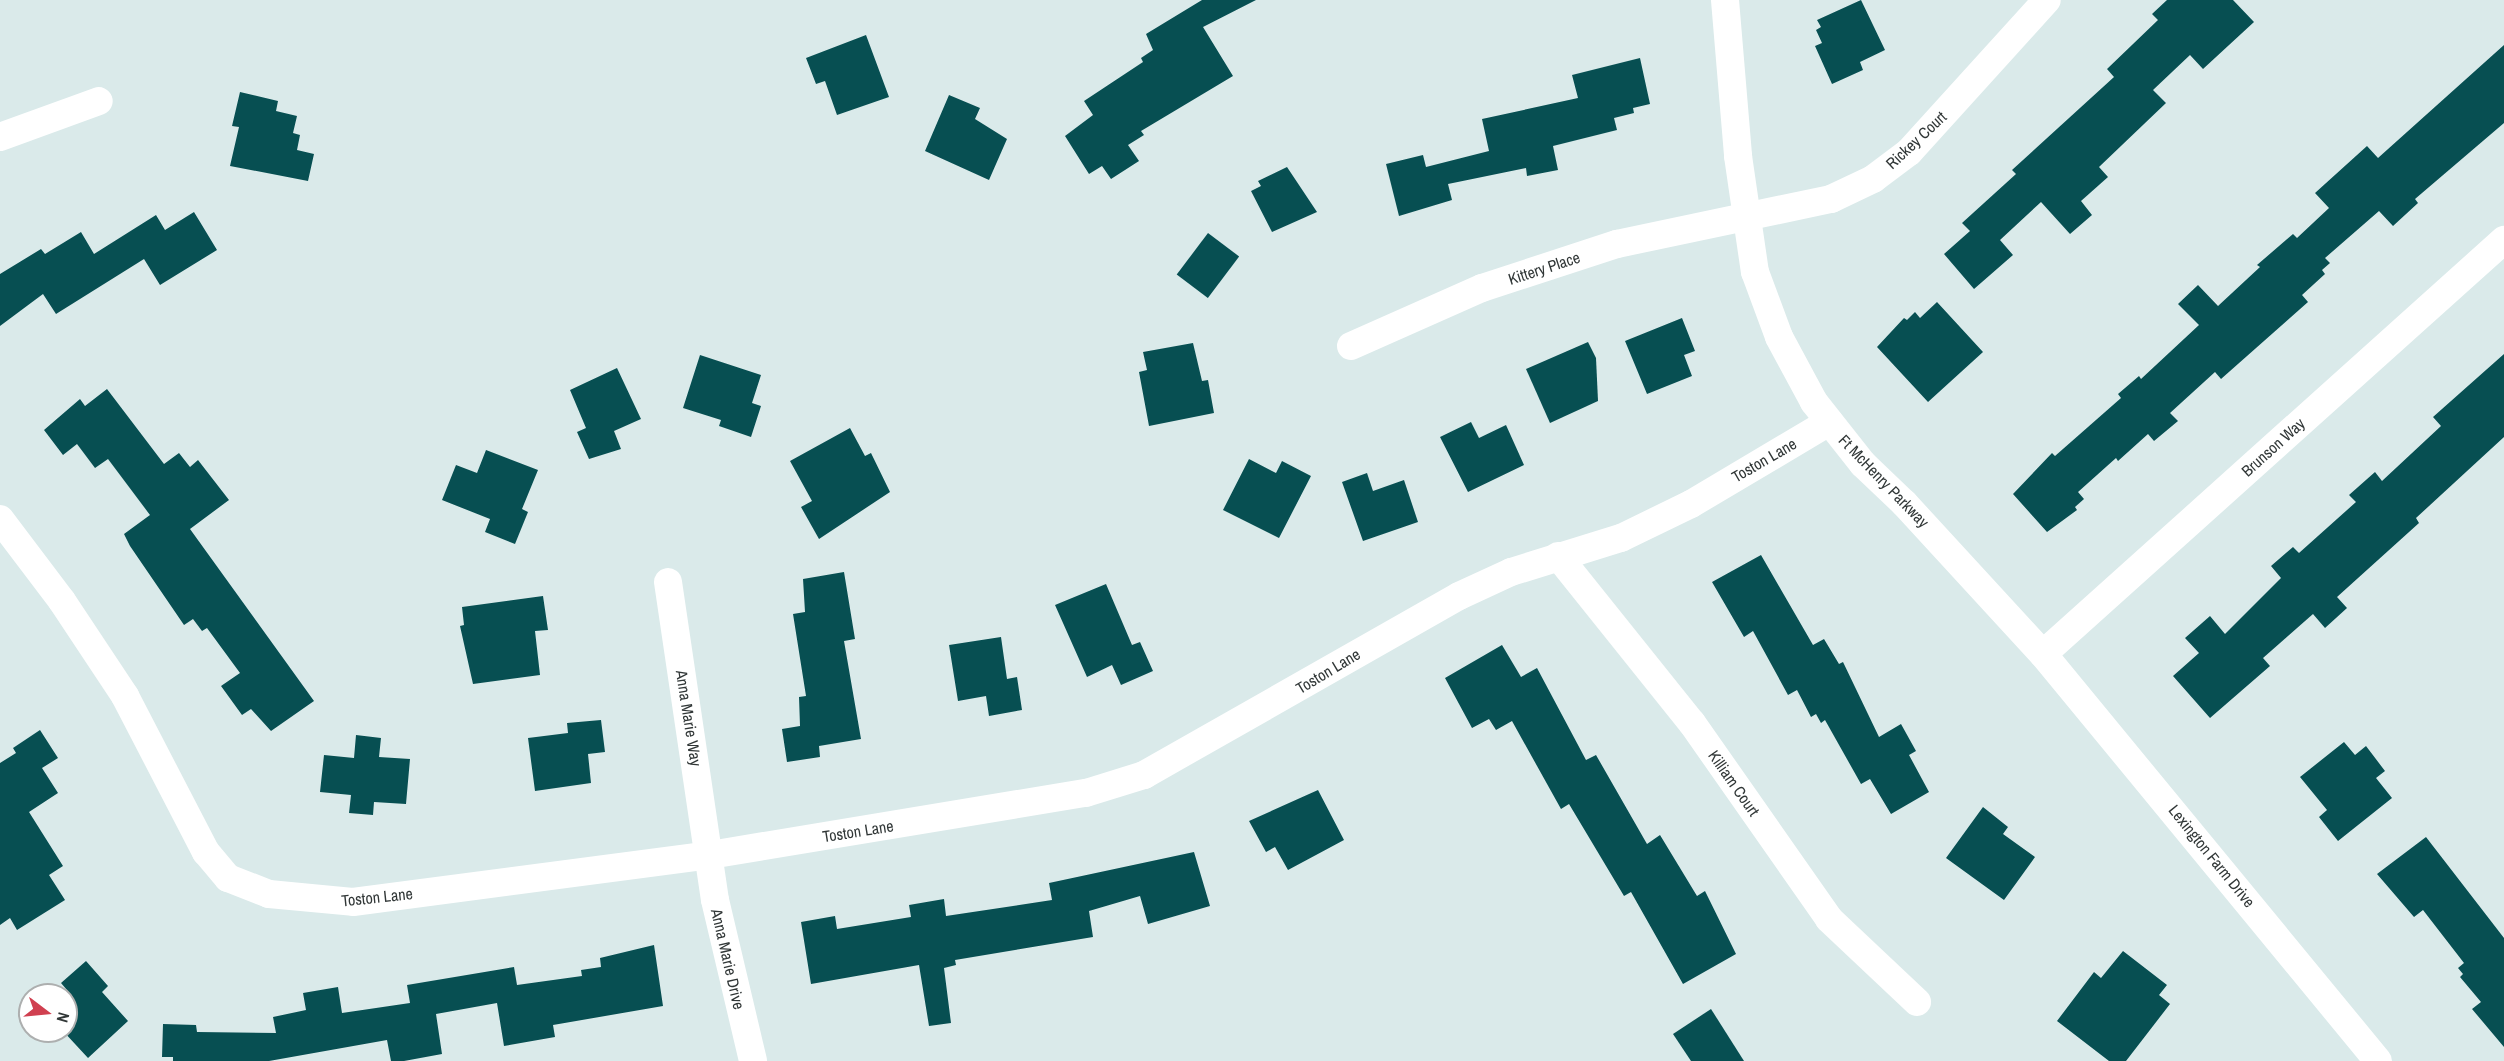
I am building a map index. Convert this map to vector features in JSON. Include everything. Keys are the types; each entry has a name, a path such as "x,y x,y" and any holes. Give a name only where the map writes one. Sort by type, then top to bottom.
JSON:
{"street":[{"name":"Ft McHenry Parkway","path":"1725,0 1746,218 1763,300 1779,337 1829,422 1863,464 1904,503 2043,654"},
{"name":"Rickey Court","path":"1746,218 1832,199 1873,179 1930,131 2047,0"},
{"path":"0,137 99,101"},
{"name":"Kittery Place","path":"1351,346 1482,288 1617,244 1746,218"},
{"name":"Brunson Way","path":"2043,654 2504,240"},
{"name":"Toston Lane","path":"0,519 62,601 125,696 206,852 228,878 268,894 314,902 353,902 710,855 1086,794 1144,775 1459,596 1558,556 1621,538 1691,504 1829,422"},
{"name":"Killiam Court","path":"1558,556 1692,723 1829,919 1917,1002"},
{"name":"Anna Marie Way","path":"668,582 710,855"},
{"name":"Lexington Farm Drive","path":"2043,654 2378,1061"},
{"name":"Anna Marie Drive","path":"710,855 723,943 753,1061"}],"building":[{"path":"1202,0 1256,0 1203,27 1233,76 1141,131 1144,135 1128,145 1139,161 1111,179 1102,166 1089,174 1065,136 1093,115 1084,101 1143,62 1141,58 1153,50 1146,34"},
{"path":"1861,0 1885,50 1860,62 1863,70 1832,84 1815,46 1822,43 1816,30 1821,27 1817,20"},
{"path":"2167,0 2233,0 2254,22 2203,69 2190,55 2153,90 2166,103 2099,167 2108,177 2081,201 2092,215 2070,234 2041,202 2000,240 2013,255 1974,289 1944,254 1970,231 1962,223 2016,174 2012,170 2114,77 2107,69 2158,20 2152,14"},
{"path":"866,35 889,97 837,115 825,81 816,84 806,58"},
{"path":"2504,45 2504,123 2415,199 2418,203 2393,226 2379,211 2325,258 2330,263 2322,270 2325,274 2302,295 2308,302 2221,379 2215,372 2170,413 2178,421 2154,441 2148,434 2118,461 2116,458 2078,492 2084,499 2075,507 2077,510 2047,532 2013,494 2052,453 2055,456 2121,398 2118,394 2139,376 2141,379 2199,325 2178,304 2198,285 2218,306 2260,267 2257,265 2293,234 2297,238 2329,208 2315,193 2367,146 2378,158"},
{"path":"1640,58 1650,104 1633,108 1634,113 1614,118 1617,130 1553,146 1558,170 1527,176 1526,168 1448,184 1452,200 1399,216 1386,164 1423,155 1426,167 1489,151 1482,119 1578,98 1572,75"},
{"path":"240,92 278,101 276,111 297,116 293,133 300,135 297,150 314,154 308,181 230,166 239,127 232,126"},
{"path":"949,95 980,108 975,119 1007,139 989,180 925,151"},
{"path":"1287,167 1317,212 1272,232 1251,191 1261,186 1258,181"},
{"path":"194,212 217,250 160,285 144,259 56,314 43,294 0,326 0,274 41,249 45,254 81,232 94,254 156,215 165,230"},
{"path":"1208,233 1239,256 1208,298 1177,275"},
{"path":"1937,302 1983,352 1928,402 1877,347 1904,318 1907,320 1915,312 1920,318"},
{"path":"1682,318 1695,351 1684,355 1692,376 1647,394 1625,341"},
{"path":"1588,342 1596,358 1598,401 1550,423 1526,369"},
{"path":"1193,343 1202,381 1208,380 1214,413 1149,426 1139,372 1147,370 1143,352"},
{"path":"2504,354 2504,437 2416,518 2419,523 2337,597 2347,608 2325,628 2313,614 2263,658 2270,666 2210,718 2173,676 2199,653 2185,638 2210,616 2225,634 2281,578 2271,566 2293,547 2299,553 2356,502 2349,495 2375,472 2382,481 2441,426 2433,417"},
{"path":"700,355 761,375 752,403 761,406 751,437 719,426 721,420 683,408"},
{"path":"617,368 641,419 614,431 621,449 589,459 577,432 586,428 570,390"},
{"path":"107,389 164,464 179,453 190,467 198,460 229,500 190,529 314,701 271,731 251,709 242,715 221,686 240,673 207,628 202,631 193,619 184,625 130,546 124,534 150,515 108,459 95,468 77,444 63,455 44,430 80,399 85,406"},
{"path":"1471,422 1479,438 1506,425 1524,465 1468,492 1440,437"},
{"path":"850,428 865,456 871,453 890,492 819,539 801,507 812,501 790,461"},
{"path":"486,450 538,470 522,509 528,512 515,544 485,532 490,519 442,500 456,465 477,473"},
{"path":"1249,459 1276,473 1282,461 1311,476 1279,538 1223,510"},
{"path":"1367,473 1373,491 1404,480 1418,522 1363,541 1342,482"},
{"path":"1761,555 1813,645 1824,639 1839,664 1843,662 1879,737 1901,724 1916,751 1909,755 1929,792 1891,814 1870,779 1861,784 1825,720 1821,723 1816,714 1811,717 1797,690 1788,695 1753,631 1744,637 1712,582"},
{"path":"844,572 855,639 844,641 861,739 819,746 820,757 787,762 782,729 800,726 799,697 806,696 793,614 805,612 803,579"},
{"path":"1106,584 1132,645 1140,642 1153,671 1121,685 1112,665 1087,677 1055,605"},
{"path":"543,596 548,630 535,631 540,675 473,684 460,626 464,625 462,607"},
{"path":"1001,637 1007,679 1017,677 1022,710 989,716 986,696 958,701 949,645"},
{"path":"1502,645 1521,677 1537,668 1586,760 1596,755 1647,844 1660,835 1697,896 1705,891 1736,954 1683,984 1631,892 1624,896 1569,804 1561,809 1512,721 1496,730 1489,719 1472,728 1445,678"},
{"path":"601,720 605,752 588,754 591,783 535,791 528,738 568,733 567,723"},
{"path":"40,730 58,758 42,768 58,793 29,812 63,866 49,875 65,900 17,930 10,918 0,925 0,763 16,753 13,748"},
{"path":"356,735 381,738 379,757 410,759 406,804 374,802 373,815 349,813 351,795 320,792 324,755 354,758"},
{"path":"2344,742 2355,755 2366,746 2385,771 2376,778 2392,798 2338,841 2319,817 2327,810 2300,777"},
{"path":"1318,790 1344,840 1288,870 1275,847 1266,852 1249,821"},
{"path":"1983,807 2008,827 2003,834 2035,857 2004,900 1946,858"},
{"path":"2426,837 2504,938 2504,1047 2472,1009 2481,1002 2460,977 2463,974 2458,968 2464,963 2423,910 2414,917 2377,874"},
{"path":"1194,852 1210,906 1148,924 1140,896 1089,911 1093,937 955,960 956,965 944,968 951,1023 929,1026 919,965 811,984 801,922 835,916 837,929 911,917 909,905 944,899 946,916 1052,900 1049,883"},
{"path":"654,945 663,1006 553,1025 555,1037 504,1046 497,1003 436,1014 442,1054 404,1061 391,1061 387,1040 269,1061 173,1061 173,1057 162,1057 163,1024 196,1025 197,1032 276,1033 273,1017 306,1010 303,993 338,987 342,1013 410,1003 407,985 514,967 517,985 582,976 581,970 601,967 600,958"},
{"path":"2123,951 2167,985 2159,995 2170,1004 2126,1061 2109,1061 2057,1021 2094,972 2101,978"},
{"path":"86,961 108,986 102,992 128,1021 88,1058 74,1043 78,1043 78,983 61,983"},
{"path":"1711,1009 1744,1061 1691,1061 1673,1034"}]}
